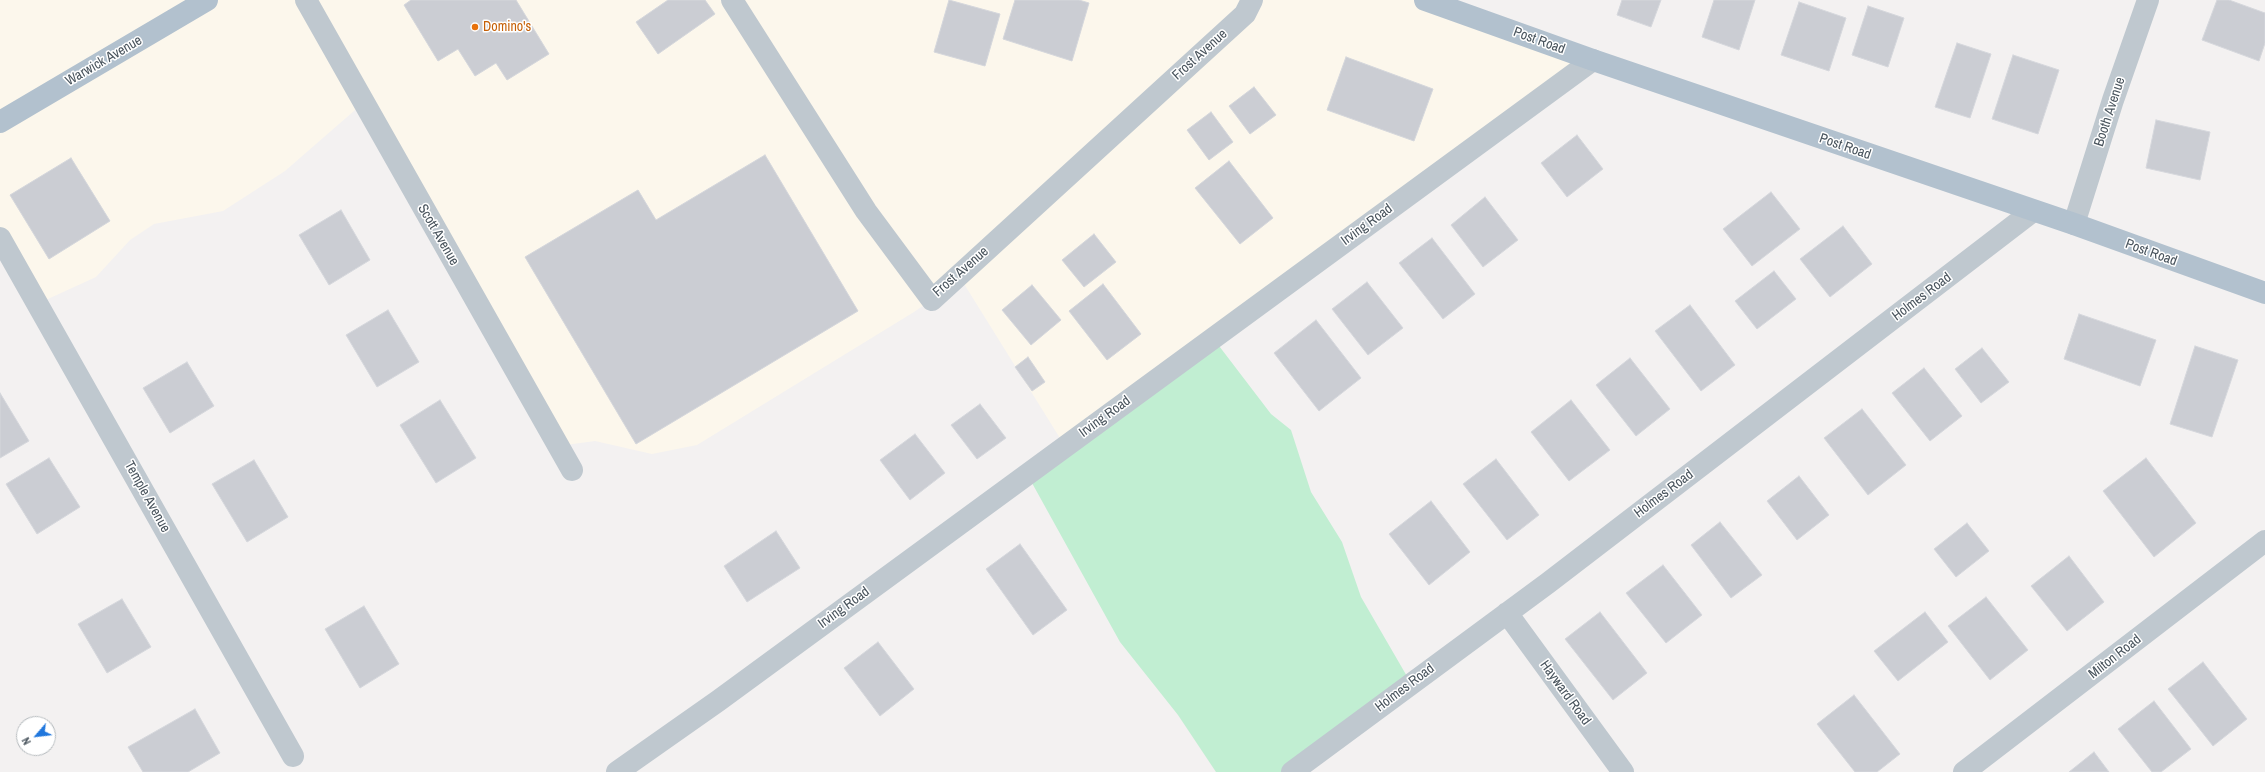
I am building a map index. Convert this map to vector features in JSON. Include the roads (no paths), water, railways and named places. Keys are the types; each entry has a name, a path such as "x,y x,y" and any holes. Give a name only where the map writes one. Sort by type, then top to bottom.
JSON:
{"main road":[{"name":"Warwick Avenue","path":"0,122 207,0"},
{"name":"Post Road","path":"1425,0 1593,60 2074,224 2265,293"}],"street":[{"name":"Scott Avenue","path":"306,0 572,470"},
{"name":"Frost Avenue","path":"732,0 866,211 932,300 1245,14 1252,0"},
{"name":"Booth Avenue","path":"2074,224 2113,100 2148,0"},
{"name":"Irving Road","path":"617,772 718,701 1593,60"},
{"name":"Holmes Road","path":"1292,772 1507,613 2033,211"},
{"name":"Temple Avenue","path":"0,238 294,756"},
{"name":"Milton Road","path":"1964,772 2265,541"},
{"name":"Hayward Road","path":"1507,613 1623,772"}],"place":[{"name":"Domino's","path":"475,27"}]}
